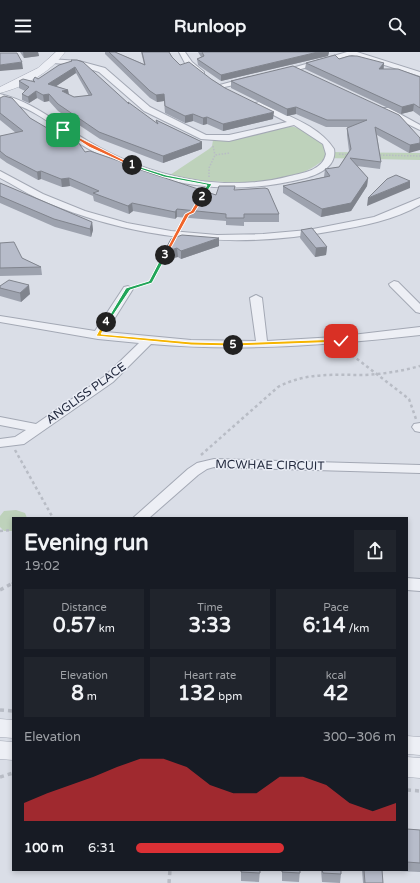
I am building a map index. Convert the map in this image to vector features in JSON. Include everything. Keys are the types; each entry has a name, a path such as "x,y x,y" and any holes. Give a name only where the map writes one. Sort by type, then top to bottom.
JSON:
{"street":[{"path":"0,90 28,78 54,61 61,52"},
{"path":"182,52 189,63 213,82 233,92"},
{"path":"272,74 351,52 420,74"},
{"path":"54,61 79,63 102,70 147,109 204,137 229,138 293,123"},
{"path":"294,69 308,76"},
{"path":"213,82 257,77"},
{"path":"0,96 30,107 72,136 113,157 165,176 210,184 240,186 278,182 305,175 324,166 330,157 331,151 328,145 318,136 247,99"},
{"path":"378,107 420,128"},
{"path":"0,174 44,197 89,215 131,226 177,234 260,237 323,231 366,222 397,212 420,201"},
{"path":"394,284 420,310"},
{"path":"98,335 128,289"},
{"path":"256,298 262,345"},
{"path":"0,319 98,335 191,344 262,345 341,341 420,331"},
{"name":"ANGLISS PLACE","path":"5,443 19,441 117,373 148,340"},
{"name":"ANGLISS PLACE","path":"0,421 38,428"},
{"name":"MCWHAE CIRCUIT","path":"141,517 192,472 214,463 420,469"},
{"path":"408,584 420,585"},
{"path":"0,728 12,729"},
{"path":"408,745 420,746"},
{"path":"0,750 12,751"},
{"path":"408,767 420,768"}],"path":[{"path":"210,184 211,182 208,170 215,155 230,153"},
{"path":"335,154 352,156"},
{"path":"370,156 420,156"},
{"path":"128,289 150,282 187,214 192,212"},
{"path":"341,341 344,350 378,374 409,399 419,428"},
{"path":"196,459 278,387 289,381 310,376 378,374 420,366"},
{"path":"5,443 52,517"},
{"path":"0,531 12,530"},
{"path":"0,590 12,584"},
{"path":"0,710 12,711"},
{"path":"0,777 12,773"},
{"path":"408,790 420,791"},
{"path":"169,883 170,871"}],"green space":[{"path":"285,126 297,128 310,133 320,142 327,152 420,153 420,160 325,158 311,169 293,176 251,182 207,181 170,175 209,149 212,146 213,140"},
{"path":"16,510 25,513 27,517 12,517 12,531 4,531 0,527 0,516 4,511"}],"building":[{"path":"109,52 115,52 145,65 142,52 169,52 180,65 189,62 225,88 274,112 223,124 207,117 203,118 193,114 185,116 165,106 164,94 156,95 150,91"},
{"path":"202,52 318,52 221,75 197,59 204,56"},
{"path":"0,53 17,53 22,62 0,65"},
{"path":"335,55 339,59 349,56 357,56 384,63 379,69 398,69 420,77 420,108 414,104 402,107 306,63"},
{"path":"71,60 77,60 83,62 129,104 128,102 158,124 156,120 202,142 163,156 99,132 58,104 49,94 43,95 36,91 28,97 22,94 29,87 19,81 23,79 35,82 33,80 35,77 38,79 59,65 72,61","holes":["75,67 92,95 74,97 62,91 68,90 48,84"]},
{"path":"293,66 399,115 420,138 420,143 410,145 375,127 381,162 350,158 368,178 351,203 322,209 283,186 330,176 325,169 339,167 351,149 347,128 367,120 327,120 296,107 287,109 231,81"},
{"path":"4,96 12,98 30,118 71,142 78,142 85,152 90,151 119,161 134,171 138,169 216,195 219,186 235,186 234,190 265,188 268,189 279,214 244,214 244,218 226,218 226,214 177,209 175,212 132,203 128,206 93,193 99,191 69,178 61,179 41,171 37,172 6,156 0,151 0,136 23,131 0,113 0,98"},
{"path":"396,175 410,181 368,198 387,179"},
{"path":"0,183 92,222 90,229 54,219 0,196"},
{"path":"312,228 327,247 316,248 301,230"},
{"path":"182,235 219,238 181,251 177,248 164,252 171,239"},
{"path":"14,242 22,258 41,267 0,268 0,243"},
{"path":"9,280 29,285 20,293 0,288 0,286"},
{"path":"408,829 420,830 420,863 408,862"},
{"path":"260,871 260,873 241,872"},
{"path":"300,871 300,873 282,872"},
{"path":"322,871 341,871 341,874 323,873"},
{"path":"364,871 382,871 383,883 365,883"}],"route":[{"path":"63,130 113,157 138,167 165,176 201,184 210,184 192,212 187,214 150,282 128,289 98,335 191,344 248,345 341,341"}]}
